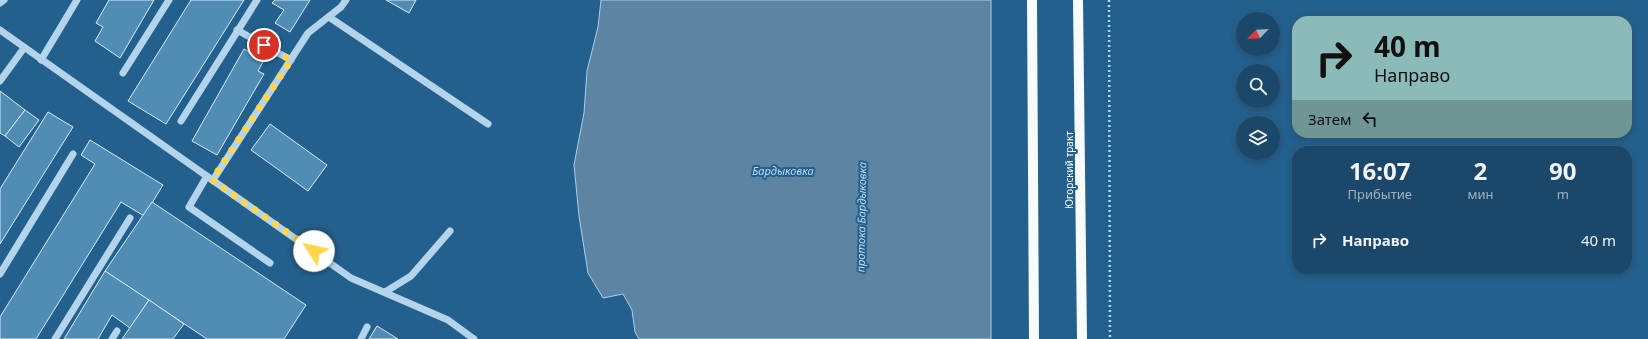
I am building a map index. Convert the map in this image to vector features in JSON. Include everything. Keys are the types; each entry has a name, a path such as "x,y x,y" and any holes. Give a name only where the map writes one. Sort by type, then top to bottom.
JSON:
{"main road":[{"path":"1032,0 1034,339"},
{"name":"Югорский тракт","path":"1078,0 1082,339"}],"lane":[{"path":"0,3 4,0"},
{"path":"41,60 77,0"},
{"path":"124,73 169,0"},
{"path":"181,121 257,0"},
{"path":"270,263 189,208 308,33 341,7 346,0"},
{"path":"329,17 488,124"},
{"path":"0,30 351,278 448,320 474,339"},
{"path":"237,30 291,60"},
{"path":"0,81 24,48"},
{"path":"0,274 73,154"},
{"path":"56,339 130,218"},
{"path":"385,292 411,276 450,231"},
{"path":"361,339 367,327"},
{"path":"112,339 117,331"}],"path":[{"path":"1109,0 1110,339"}],"water":[{"name":"Бардыковка","path":"601,0 991,0 991,339 639,339 635,332 632,310 623,294 603,298 588,273 579,216 574,165 584,113 587,71 598,27"}],"building":[{"path":"109,0 154,0 120,58 95,41 103,27 96,23"},
{"path":"191,0 244,0 166,124 128,101"},
{"path":"275,0 310,0 290,32 275,23 284,10 272,3"},
{"path":"386,0 416,0 409,13"},
{"path":"244,49 264,60 258,71 264,74 217,155 192,141"},
{"path":"0,91 25,110 5,136 0,133"},
{"path":"25,110 39,120 19,147 5,136"},
{"path":"48,112 73,127 0,244 0,189"},
{"path":"270,124 327,165 308,191 251,150"},
{"path":"90,140 163,185 144,216 121,202 36,339 0,339 0,317 95,164 81,155"},
{"path":"152,202 306,305 284,339 207,339 105,271"},
{"path":"105,271 149,300 130,328 112,315 98,339 64,339"},
{"path":"149,300 184,324 173,339 122,339"},
{"path":"377,326 398,339 369,339"}],"route":[{"path":"264,45 291,60 212,180 314,251"}],"water label":[{"name":"протока Бардыковка","path":"861,217"}]}
